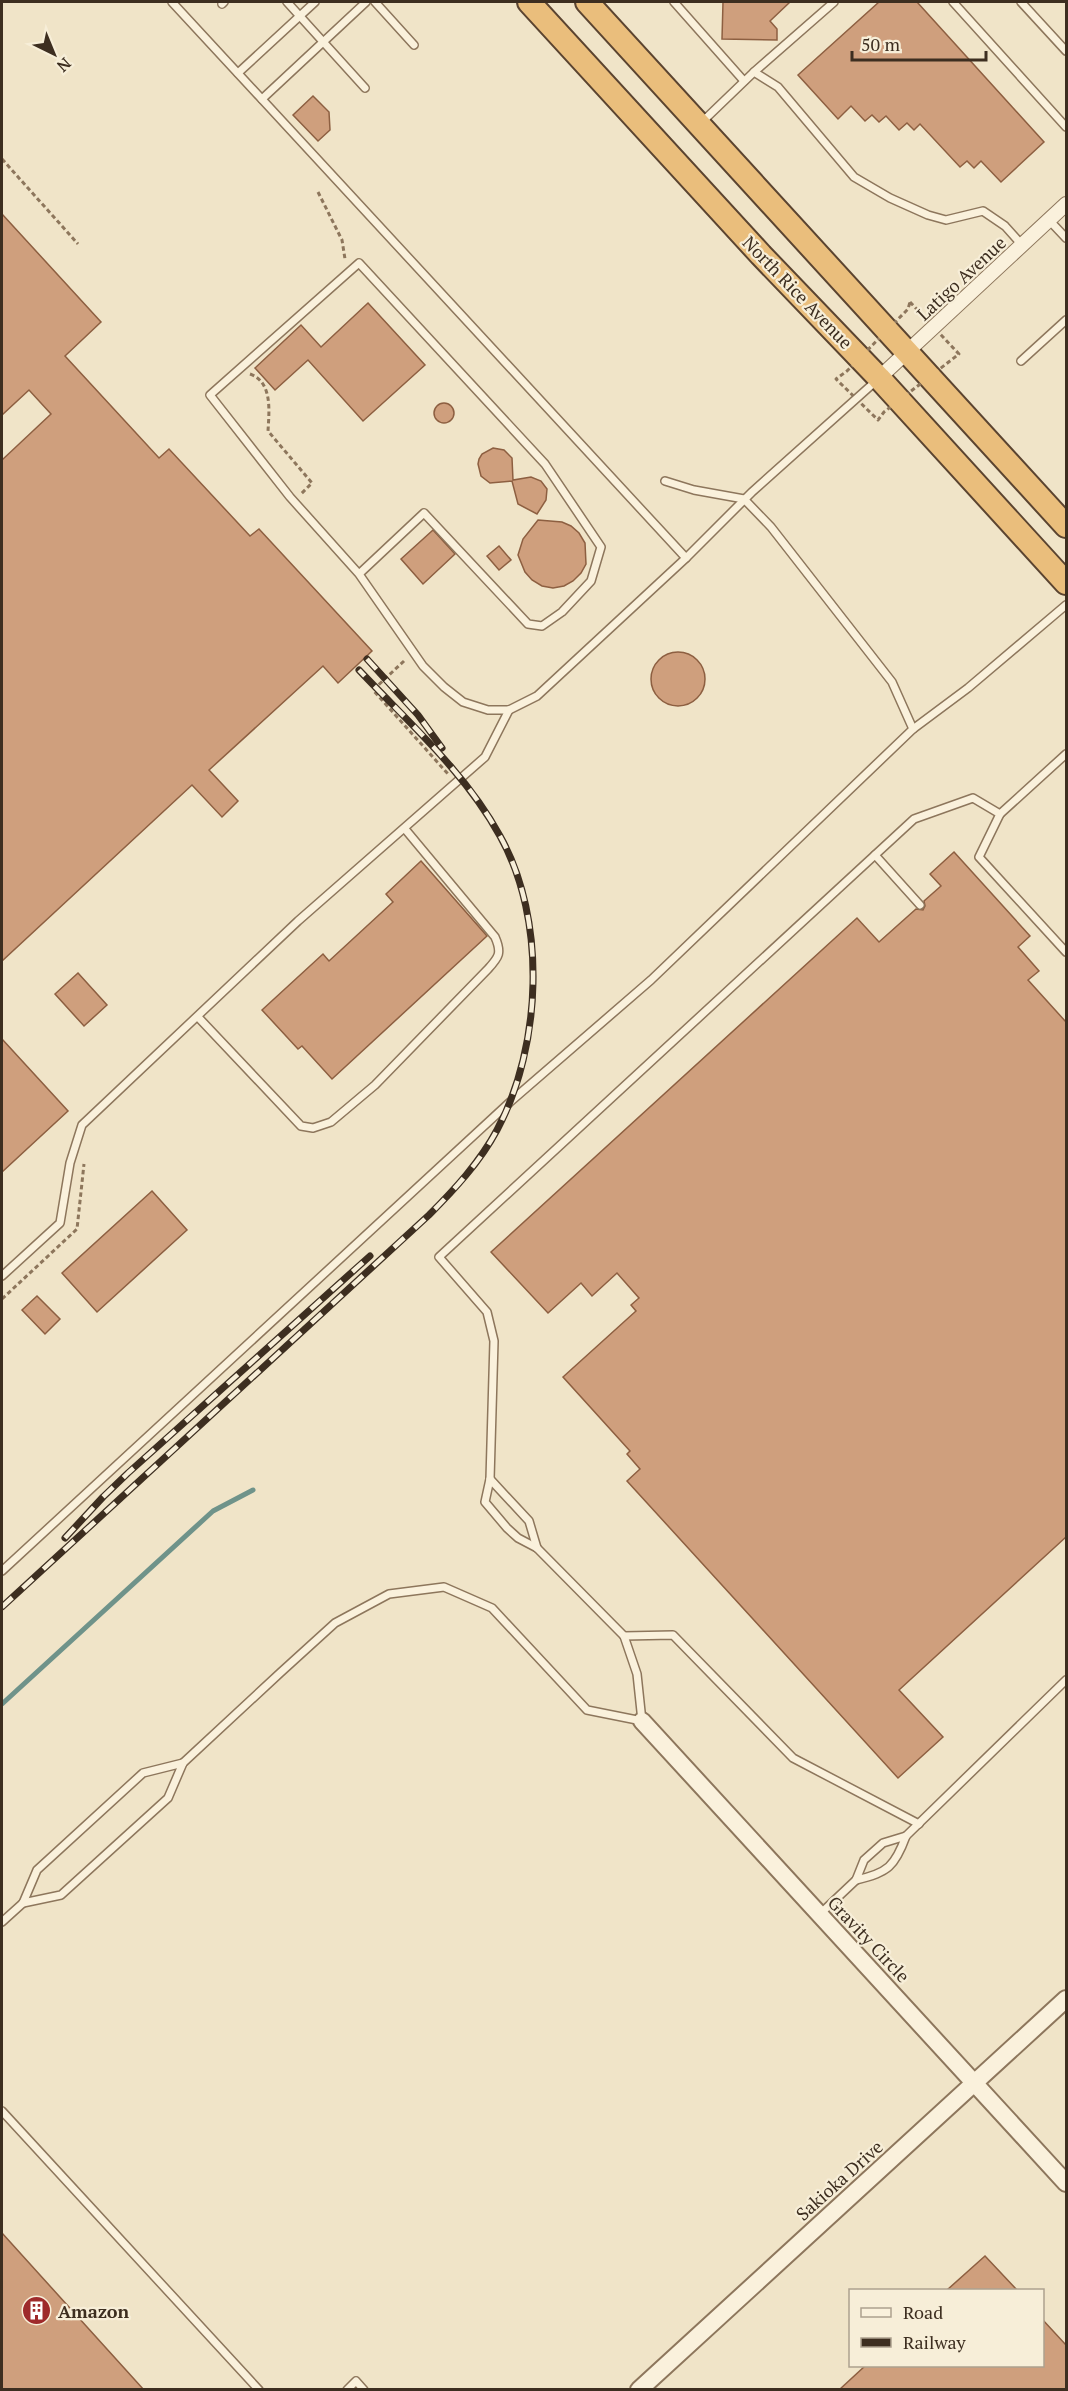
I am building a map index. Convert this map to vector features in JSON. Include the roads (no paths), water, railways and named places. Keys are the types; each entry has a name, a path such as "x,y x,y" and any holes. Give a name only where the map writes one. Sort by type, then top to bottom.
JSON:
{"highway":[{"name":"North Rice Avenue","path":"529,2 761,255 879,378 1066,583"},
{"path":"587,2 1066,526"}],"street":[{"name":"Latigo Avenue","path":"879,378 1066,204"},
{"name":"Gravity Circle","path":"642,1721 1066,2183"},
{"name":"Sakioka Drive","path":"639,2390 1066,1999"}],"lane":[{"path":"172,2 686,558"},
{"path":"287,2 366,88"},
{"path":"238,73 315,2"},
{"path":"262,99 366,2"},
{"path":"375,2 414,45"},
{"path":"674,2 744,81"},
{"path":"700,124 744,81 834,2"},
{"path":"953,2 1066,127"},
{"path":"1021,2 1066,51"},
{"path":"754,72 778,87 854,177 890,198 928,215 946,220 983,211 1005,226 1022,245"},
{"path":"1049,220 1066,238"},
{"path":"359,574 424,513 528,624 542,626 562,612 591,581 600,547 545,464 359,263 210,395 294,501 359,574 423,666 463,702 488,710 509,710 537,696 686,558 744,499 879,378"},
{"path":"1020,361 1066,320"},
{"path":"665,481 694,490 744,499 771,527 892,682 913,729"},
{"path":"2,1571 510,1102 651,980 913,729 968,688 1066,605"},
{"path":"2,1276 60,1223 70,1163 82,1125 298,921 485,757 509,710"},
{"path":"1066,754 1000,814 979,857 1066,952"},
{"path":"23,1903 61,1894 168,1798 183,1764 335,1623 389,1594 444,1587 492,1608 587,1710 642,1721 637,1674 624,1636 537,1548 518,1538 485,1502 490,1479 494,1341 487,1312 439,1257 914,819 973,798 1000,814"},
{"path":"198,1017 301,1126 313,1128 331,1122 375,1085 500,956 495,937 405,829"},
{"path":"875,855 920,905"},
{"path":"490,1479 529,1521 537,1548"},
{"path":"624,1636 673,1635 793,1758 849,1785 919,1824"},
{"path":"820,1914 856,1880 864,1860 883,1843 906,1836 1066,1680"},
{"path":"2,1922 23,1903 37,1870 143,1773 183,1764"},
{"path":"856,1880 879,1875 898,1858 906,1836"},
{"path":"2,2111 258,2390"},
{"path":"347,2390 356,2381 364,2390"}],"waterway":[{"path":"2,1704 213,1511 253,1490"}],"railway":[{"path":"367,659 418,715 442,748"},
{"path":"2,1607 429,1215 457,1186 483,1153 497,1130 512,1097 523,1060 530,1022 533,983 532,944 526,906 515,869 500,836 470,790 435,748 359,670"},
{"path":"65,1538 128,1473 370,1256"}],"place":[{"name":"Amazon","path":"37,2311"}]}
